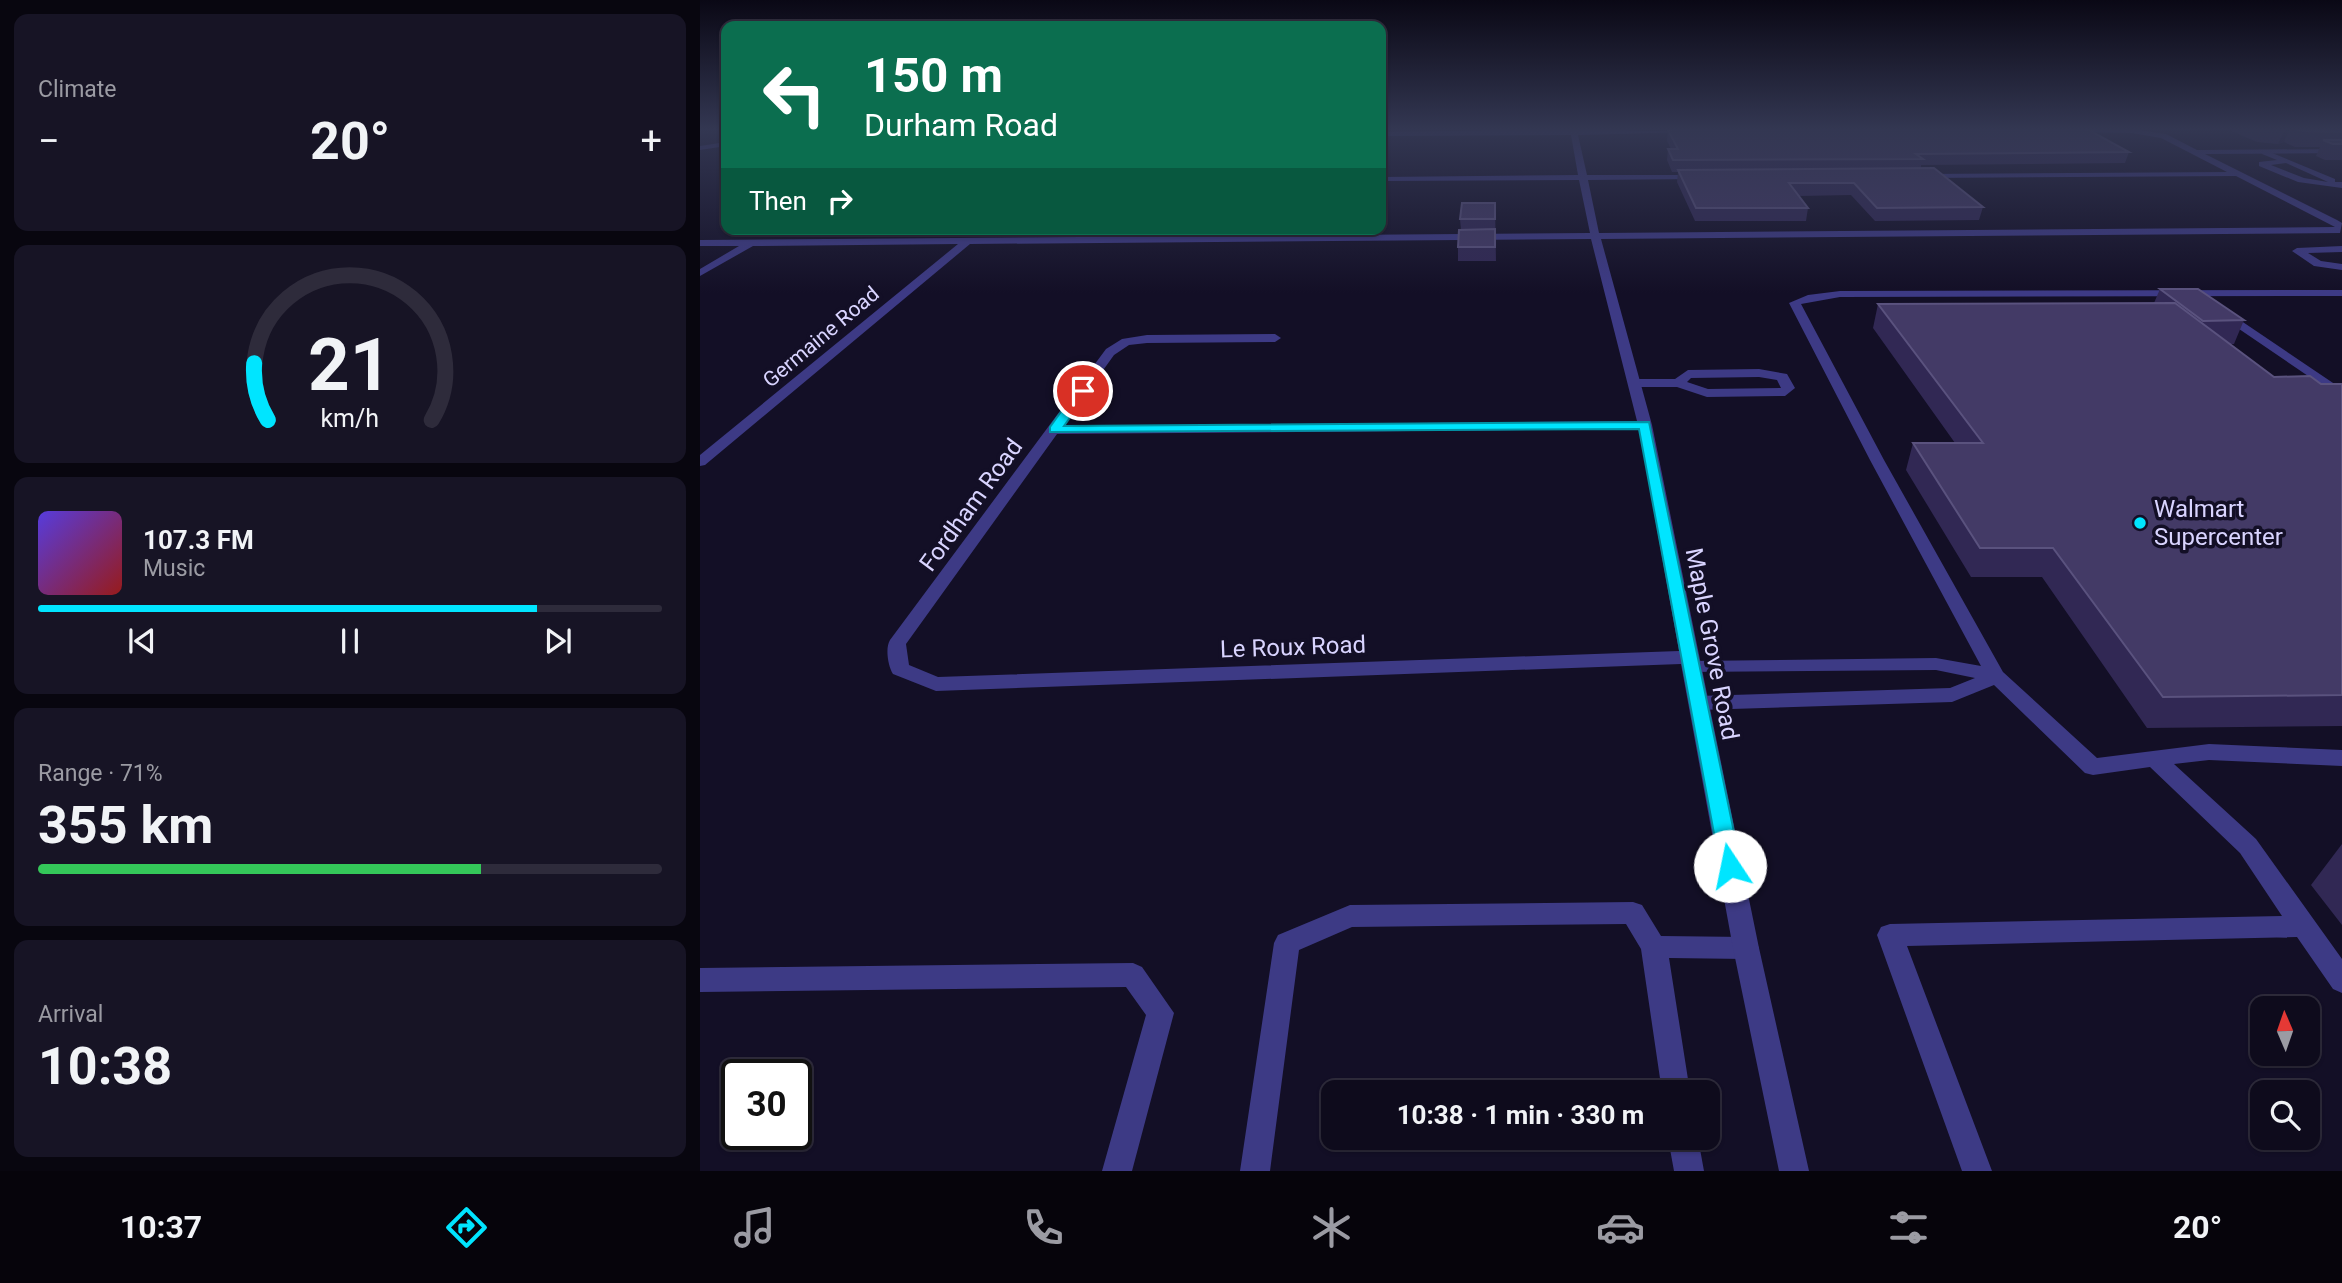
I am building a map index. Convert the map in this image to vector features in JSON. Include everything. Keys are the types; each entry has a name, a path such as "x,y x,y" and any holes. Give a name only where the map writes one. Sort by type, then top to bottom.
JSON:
{"street":[{"name":"Maple Grove Road","path":"1584,184 1595,236 1645,425 1746,948 1794,1171"},
{"path":"700,243 2340,230 2342,227 2258,184"},
{"path":"2308,184 2342,186"},
{"name":"Germaine Road","path":"700,462 967,241"},
{"path":"700,273 752,242"},
{"path":"2342,249 2297,251 2318,264 2342,267"},
{"path":"2192,293 2342,395"},
{"path":"2342,293 1840,294 1808,298 1795,303 1877,460 1996,676 2094,767 2209,751 2342,758"},
{"name":"Fordham Road","path":"901,669 897,644 1110,352 1126,342 1147,339 1275,338"},
{"path":"1634,383 1678,383 1707,393 1785,392 1788,388 1782,377 1759,373 1688,374 1678,383"},
{"path":"1055,430 1645,425"},
{"name":"Le Roux Road","path":"901,669 936,684 1690,662 1936,664 1996,676"},
{"path":"1699,703 1952,695 1996,676"},
{"path":"2155,759 2248,846 2342,981"},
{"path":"1255,1171 1287,943 1350,916 1633,913 1654,947 1674,1080"},
{"path":"1977,1171 1890,935 2304,926"},
{"path":"1654,947 1746,948"},
{"path":"700,979 1133,975 1160,1013 1117,1171"},
{"path":"1685,1150 1689,1171"}],"building":[{"path":"1684,184 1789,184 1808,208 1696,208"},
{"path":"1855,184 1954,184 1983,207 1877,208"},
{"path":"1462,203 1495,203 1495,219 1460,219"},
{"path":"1495,229 1495,247 1458,247 1459,230"},
{"path":"2160,289 2198,289 2244,320 2203,321"},
{"name":"Walmart Supercenter","path":"2175,303 2274,377 2310,376 2321,384 2342,384 2342,695 2163,697 2053,548 1980,548 1913,443 1983,443 1878,304"}],"place":[{"name":"Walmart Supercenter","path":"2140,523"}],"route":[{"path":"1083,391 1055,430 1645,425 1730,866"}]}
